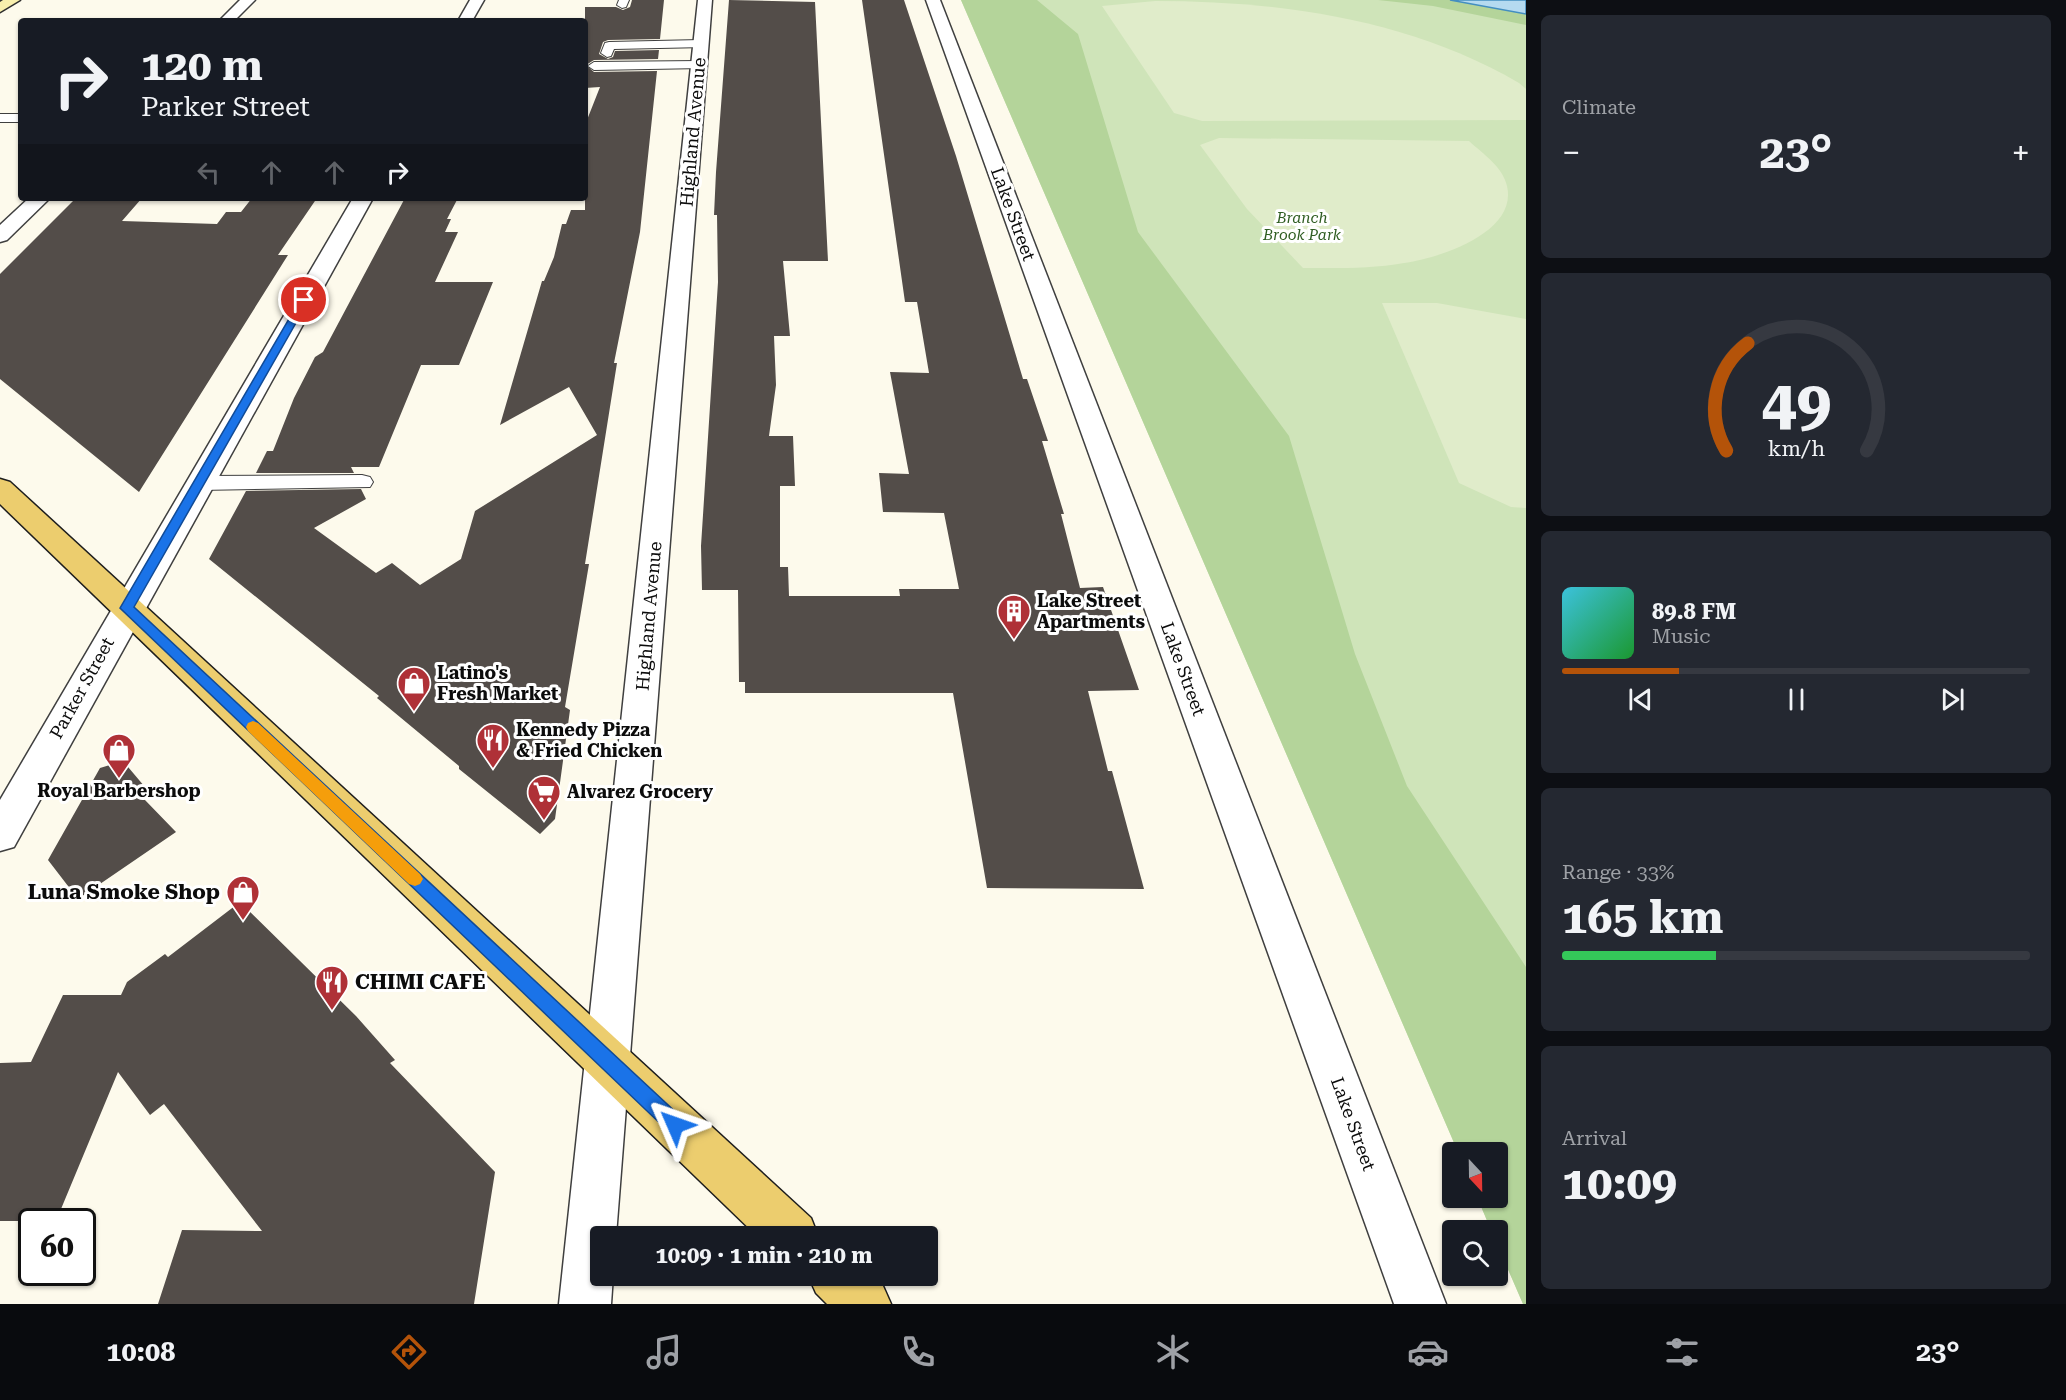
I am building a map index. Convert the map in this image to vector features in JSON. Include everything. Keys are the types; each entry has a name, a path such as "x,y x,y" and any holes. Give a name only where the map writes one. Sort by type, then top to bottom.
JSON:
{"main road":[{"path":"0,8 13,0"},
{"path":"0,488 782,1226"},
{"path":"846,1286 865,1304"}],"street":[{"path":"229,18 248,0"},
{"path":"467,18 477,0"},
{"name":"Highland Avenue","path":"585,1304 705,0"},
{"name":"Lake Street","path":"933,0 1420,1304"},
{"path":"0,236 37,201"},
{"name":"Parker Street","path":"0,835 127,608 361,201"}],"lane":[{"path":"607,53 609,46 700,55"},
{"path":"594,66 700,55"},
{"path":"0,118 18,118"},
{"path":"199,483 362,482"}],"green space":[{"name":"Branch Brook Park","path":"961,0 1526,0 1526,1304 1523,1304 1508,1269 1508,1220 1487,1220 1482,1208 1508,1208 1508,1142 1454,1142"},
{"path":"961,0 1037,0 1078,34 1138,232 1289,436 1355,654 1407,786 1526,967 1526,1304 1523,1304 1508,1269 1508,1220 1487,1220 1482,1208 1508,1208 1508,1142 1454,1142"},
{"path":"1378,0 1450,0 1526,14 1526,25 1433,6"},
{"path":"1155,1 1249,5 1296,10 1343,18 1433,43 1477,61 1519,83 1526,89 1526,120 1202,121 1174,113 1102,6"},
{"path":"1219,138 1469,141 1492,161 1505,179 1507,203 1500,217 1488,230 1455,249 1404,263 1354,268 1303,268 1247,209 1200,145"},
{"path":"1382,303 1437,303 1526,319 1526,508 1511,507 1459,483"}],"water":[{"path":"1450,0 1526,0 1526,14"}],"building":[{"path":"632,0 664,0 660,39 608,40 603,42 599,54 608,59 613,57 615,51 659,50 658,59 594,60 588,64 588,18 585,18 585,7 616,7 623,10 630,7"},
{"path":"729,0 815,2 828,261 783,261 790,336 774,336 776,385 769,436 793,436 795,486 780,486 780,567 788,567 789,596 900,596 899,589 959,589 944,513 883,512 879,473 909,474 890,372 929,373 917,302 905,302 862,0 904,0 956,156 1023,379 1027,379 1048,441 1042,441 1064,514 1061,514 1080,588 1103,587 1139,690 1088,691 1108,771 1112,771 1144,889 987,888 953,693 745,693 745,682 739,682 738,590 702,590 701,546 718,282 717,215 714,215 716,172"},
{"path":"588,67 594,72 657,71 640,232 614,363 617,363 585,564 589,564 565,707 570,710 555,819 540,834 459,769 459,766 377,698 379,696 209,559 246,491 361,489 366,499 314,528 376,573 392,563 420,585 461,559 475,511 597,435 569,387 500,425 542,281 554,257 562,224 566,224 571,210 585,210 585,201 588,201 588,117 600,87 588,88"},
{"path":"73,201 139,201 122,221 217,224 226,212 241,212 250,201 315,201 278,255 288,255 139,492 0,379 0,274"},
{"path":"403,201 456,201 447,219 451,219 445,232 458,232 435,282 493,282 459,365 421,365 379,467 351,467 354,473 256,473 267,451 273,451 294,398 315,357 323,352"},
{"path":"123,761 150,793 144,799 176,832 78,899 48,860 100,768"},
{"path":"240,902 356,1016 395,1060 390,1063 495,1172 474,1304 158,1304 182,1230 262,1231 164,1104 150,1115 118,1072 61,1208 18,1208 18,1221 0,1221 0,1063 31,1062 63,995 121,995 127,982 165,954 168,957"}],"slow traffic":[{"path":"253,727 415,879"}],"place":[{"name":"Lake Street Apartments","path":"1014,640"},
{"name":"Latino's Fresh Market","path":"414,712"},
{"name":"Kennedy Pizza & Fried Chicken","path":"493,769"},
{"name":"Royal Barbershop","path":"119,779"},
{"name":"Alvarez Grocery","path":"544,821"},
{"name":"Luna Smoke Shop","path":"243,921"},
{"name":"CHIMI CAFE","path":"332,1011"}],"route":[{"path":"304,300 127,608 675,1125"}]}
